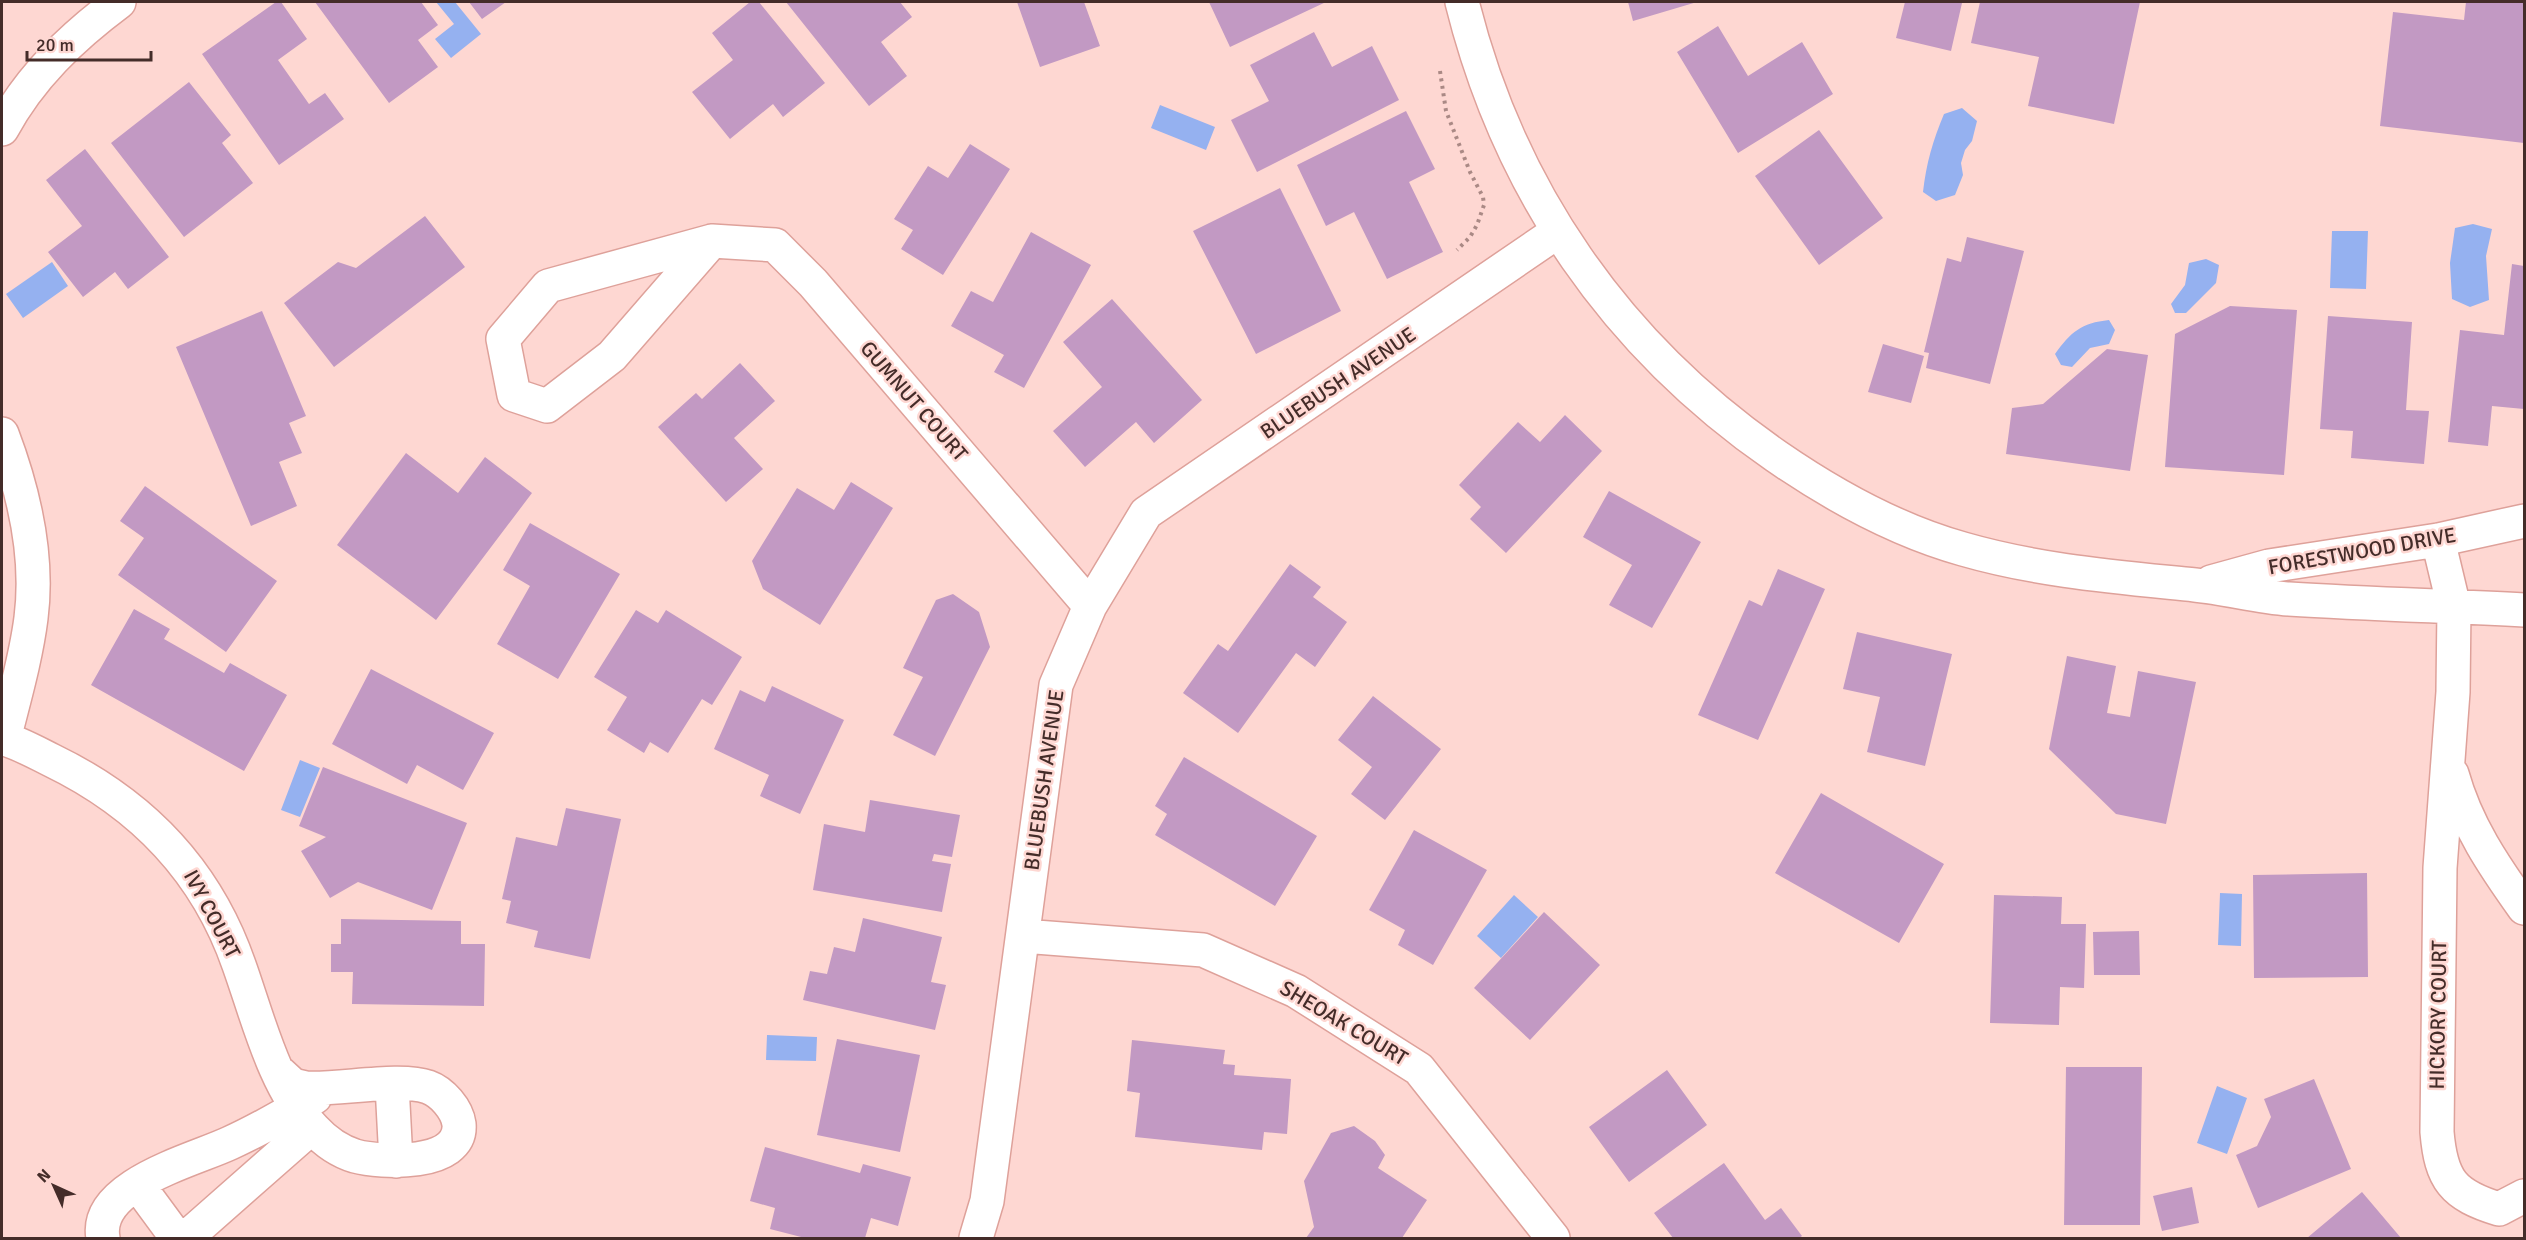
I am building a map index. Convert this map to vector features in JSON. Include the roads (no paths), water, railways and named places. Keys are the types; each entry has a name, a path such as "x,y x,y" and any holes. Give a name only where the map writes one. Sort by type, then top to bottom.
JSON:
{"street":[{"path":"2,129 23,94 60,51 119,2"},
{"name":"FORESTWOOD DRIVE","path":"1462,2 1487,89 1534,192 1557,232 1598,291 1623,321 1691,389 1755,442 1855,506 1923,536 1998,558 2081,573 2201,585 2285,599 2524,610"},
{"name":"BLUEBUSH AVENUE","path":"976,1239 987,1201 1056,685 1090,606 1146,513 1557,232"},
{"name":"GUMNUT COURT","path":"712,242 612,356 547,406 514,395 503,339 548,286 712,242 775,245 813,283 1090,606"},
{"path":"2,434 24,504 32,553 33,583 28,637 3,738"},
{"name":"FORESTWOOD DRIVE","path":"2201,585 2269,566 2438,540 2524,521"},
{"name":"HICKORY COURT","path":"2438,540 2454,607 2449,761 2440,868 2437,1132 2439,1157 2453,1186 2475,1202 2499,1209 2524,1196"},
{"name":"IVY COURT","path":"3,738 77,773 118,798 162,837 184,863 203,891 232,947 266,1045 280,1073 305,1117 322,1137 345,1152 369,1159 415,1160 435,1155 450,1144 459,1128 457,1116 452,1108 435,1090 421,1085 301,1087 289,1082 280,1073"},
{"name":"HICKORY COURT","path":"2449,761 2469,821 2493,863 2524,908"},
{"name":"SHEOAK COURT","path":"1023,936 1203,950 1296,991 1419,1069 1553,1239"},
{"path":"392,1085 396,1161"},
{"path":"186,1239 334,1088"},
{"path":"104,1239 102,1221 109,1207 138,1185 172,1167 241,1138 305,1117"},
{"path":"138,1185 177,1239"}],"water":[{"path":"436,2 455,2 481,34 451,58 435,39 454,24"},
{"path":"1160,105 1215,127 1206,150 1151,128"},
{"path":"1962,108 1977,121 1972,141 1965,150 1961,163 1963,175 1955,195 1936,201 1923,192 1930,152 1944,114"},
{"path":"2473,224 2492,229 2486,256 2489,300 2470,307 2452,299 2450,263 2455,228"},
{"path":"2332,231 2368,231 2366,289 2330,288"},
{"path":"2206,259 2219,265 2216,283 2186,313 2175,313 2171,304 2185,285 2189,263"},
{"path":"52,262 68,286 23,318 6,294"},
{"path":"2109,320 2115,330 2109,344 2090,348 2072,367 2061,365 2055,354 2072,334 2091,323"},
{"path":"300,760 320,768 300,817 281,810"},
{"path":"2220,893 2242,894 2241,946 2218,945"},
{"path":"1514,895 1538,917 1501,958 1477,936"},
{"path":"767,1035 817,1037 816,1061 766,1060"},
{"path":"2217,1086 2247,1098 2227,1154 2197,1143"}]}
